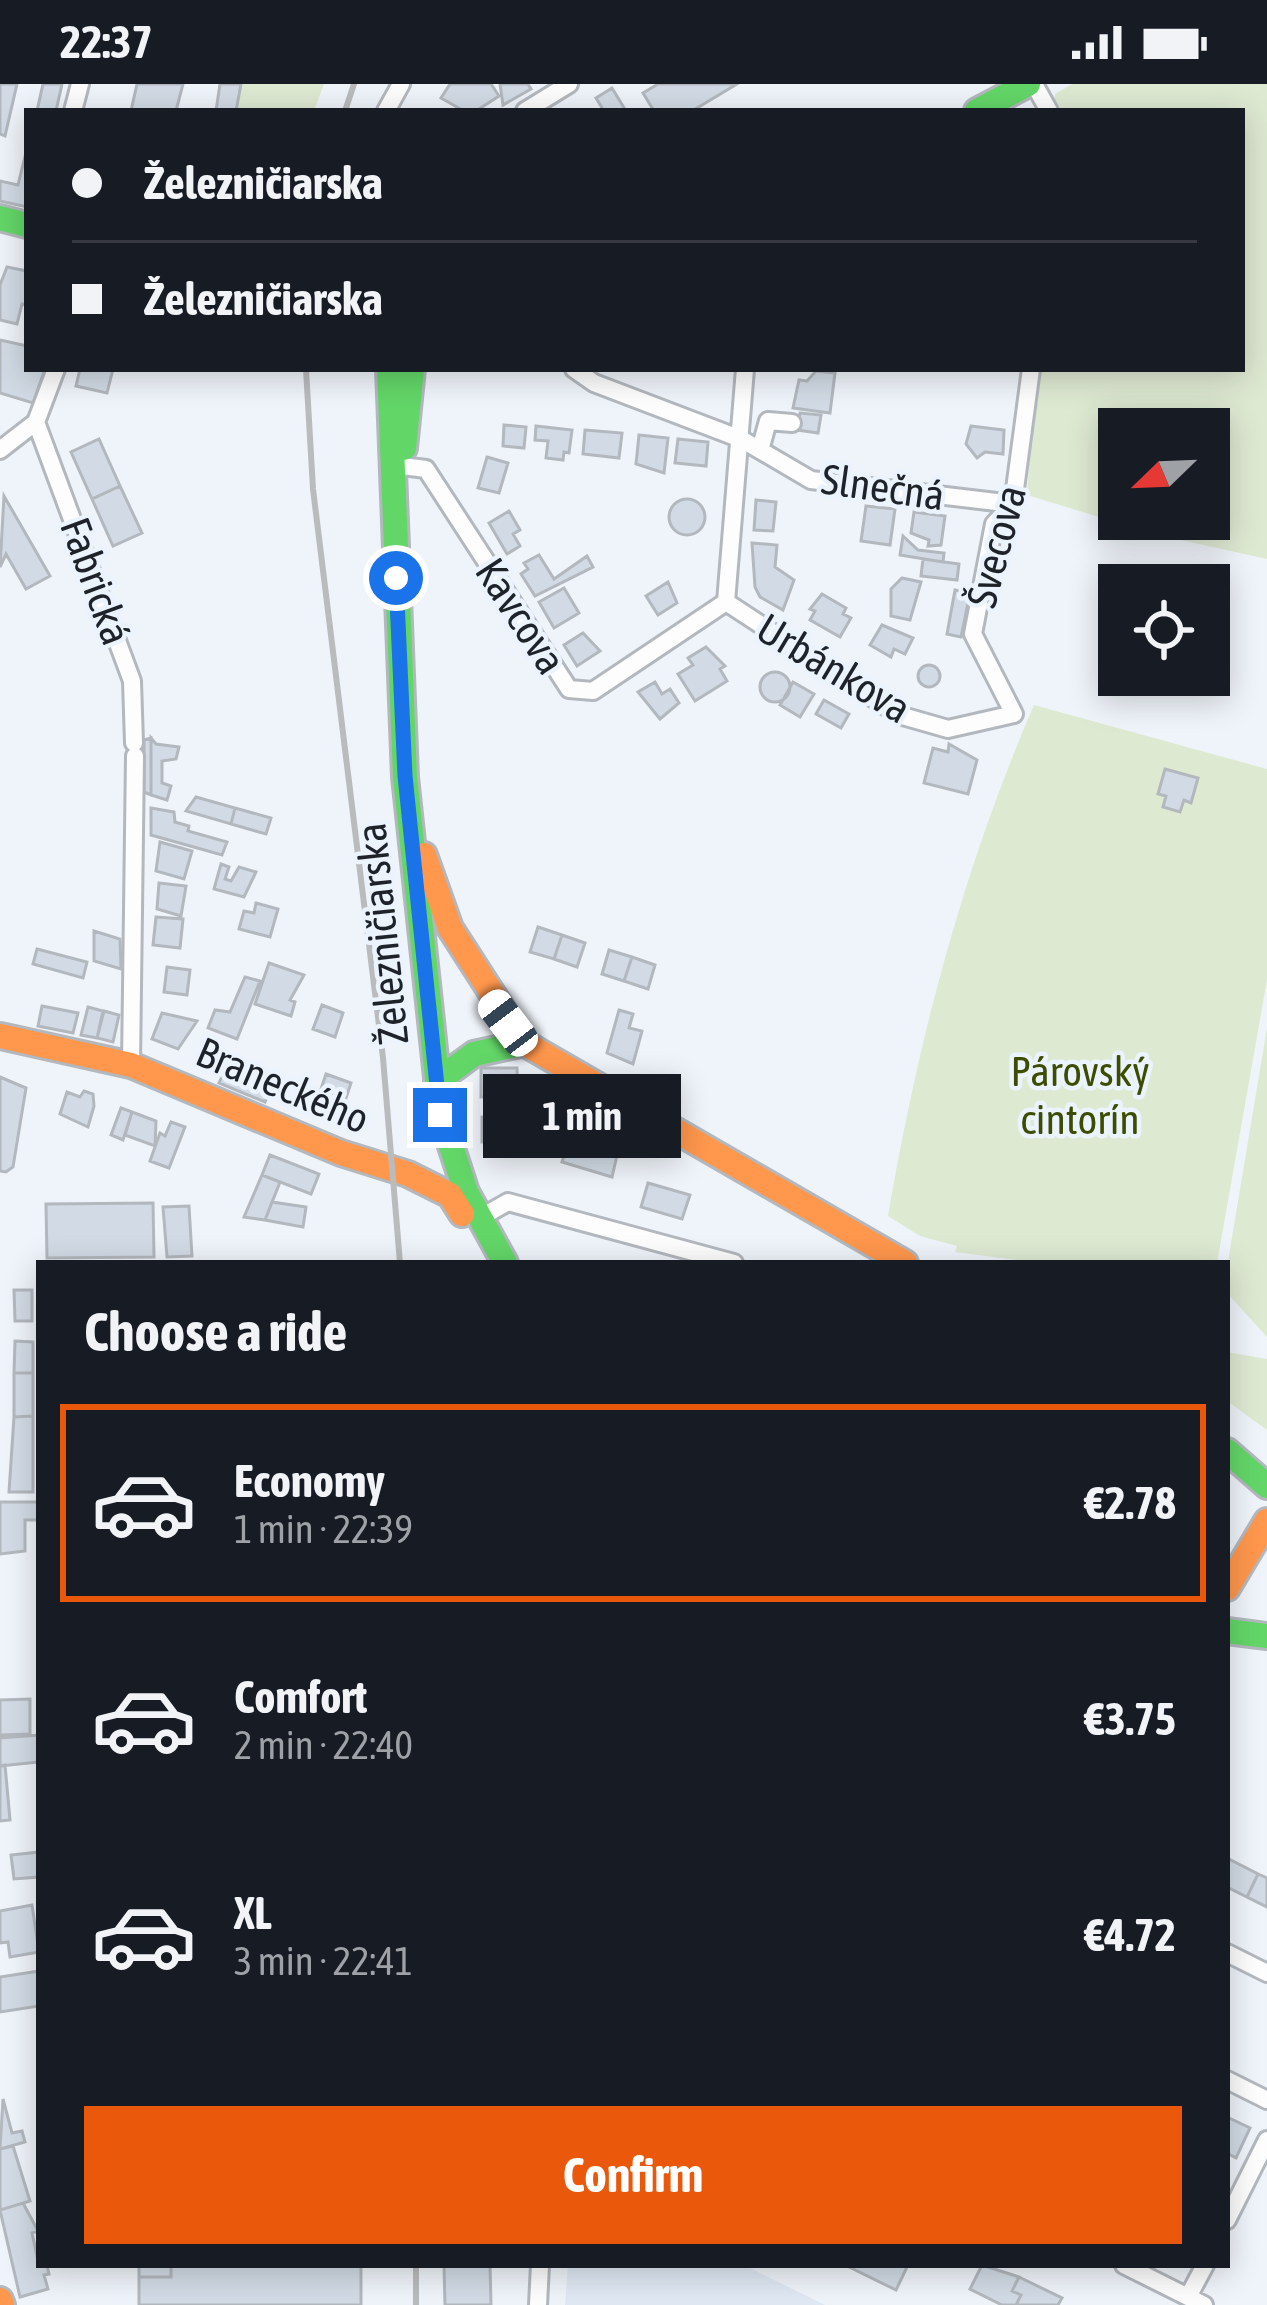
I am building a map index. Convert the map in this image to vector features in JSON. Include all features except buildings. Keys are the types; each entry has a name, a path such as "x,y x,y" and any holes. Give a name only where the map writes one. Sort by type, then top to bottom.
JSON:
{"street":[{"path":"530,108 569,84"},
{"path":"983,108 1031,84"},
{"path":"0,450 36,422 55,372"},
{"name":"Železničiarska","path":"389,372 405,776 440,1115 449,1161 500,1260"},
{"name":"Železničiarska","path":"394,540 412,372"},
{"name":"Slnečná","path":"578,372 594,383 741,439 812,480 1012,505"},
{"path":"726,602 745,372"},
{"name":"Švecova","path":"1014,714 973,634 994,524 1012,505 1031,372"},
{"name":"Slnečná","path":"760,451 768,421 792,423"},
{"name":"Fabrická","path":"36,422 132,682 131,1065"},
{"name":"Kavcova","path":"402,466 426,470 568,689 593,691 726,602"},
{"name":"Urbánkova","path":"726,602 899,716 948,729 1014,714"},
{"name":"Železničiarska","path":"405,776 450,928 524,1043"},
{"name":"Braneckého","path":"0,1036 131,1065 341,1154 408,1174 450,1196 500,1260"},
{"path":"436,1081 474,1054 524,1043 899,1260"},
{"path":"408,1174 431,1163 440,1115"},
{"path":"478,1219 508,1202 723,1260"},
{"path":"1230,1454 1267,1486"},
{"path":"1247,1565 1267,1521"},
{"path":"1230,1631 1267,1636"},
{"path":"1230,1954 1267,1973"},
{"path":"1230,2082 1267,2100"},
{"path":"1230,2214 1267,2140"},
{"path":"538,2305 540,2268"},
{"path":"1130,2268 1196,2301 1204,2268"}],"shaded area":[{"path":"568,2268 750,2268 825,2305 565,2305"}],"green space":[{"path":"241,84 324,84 315,108 237,108"},
{"path":"1072,84 1267,84 1267,559 1181,540 1230,540 1230,408 1098,408 1098,517 1027,495 1036,372 1245,372 1245,108 1053,108 1055,94"},
{"name":"Párovský cintorín","path":"1034,705 1267,769 1267,980 1218,1260 1017,1260 955,1252 957,1246 920,1236 888,1216 913,1085 946,956"},
{"path":"1267,1028 1267,1337 1230,1296 1228,1260"},
{"path":"1230,1353 1267,1359 1267,1430 1230,1403"}],"railway":[{"path":"346,108 354,84"},
{"path":"306,372 313,489 383,1058 400,1260"},
{"path":"416,2268 416,2305"}],"traffic: fast":[{"path":"983,108 1028,84"},
{"path":"0,218 24,224"},
{"path":"389,372 405,777 441,1115 466,1192 503,1260"},
{"path":"404,448 412,372"},
{"path":"437,1081 474,1054 524,1043"},
{"path":"1230,1454 1267,1486"},
{"path":"1230,1631 1267,1636"}],"traffic: slow":[{"path":"424,855 450,928 524,1043 900,1260"},
{"path":"0,1036 131,1065 341,1153 408,1174 450,1195 462,1214"},
{"path":"1230,1583 1267,1521"},
{"path":"0,2300 2,2305"}],"route":[{"path":"396,578 405,776 440,1115"}]}
